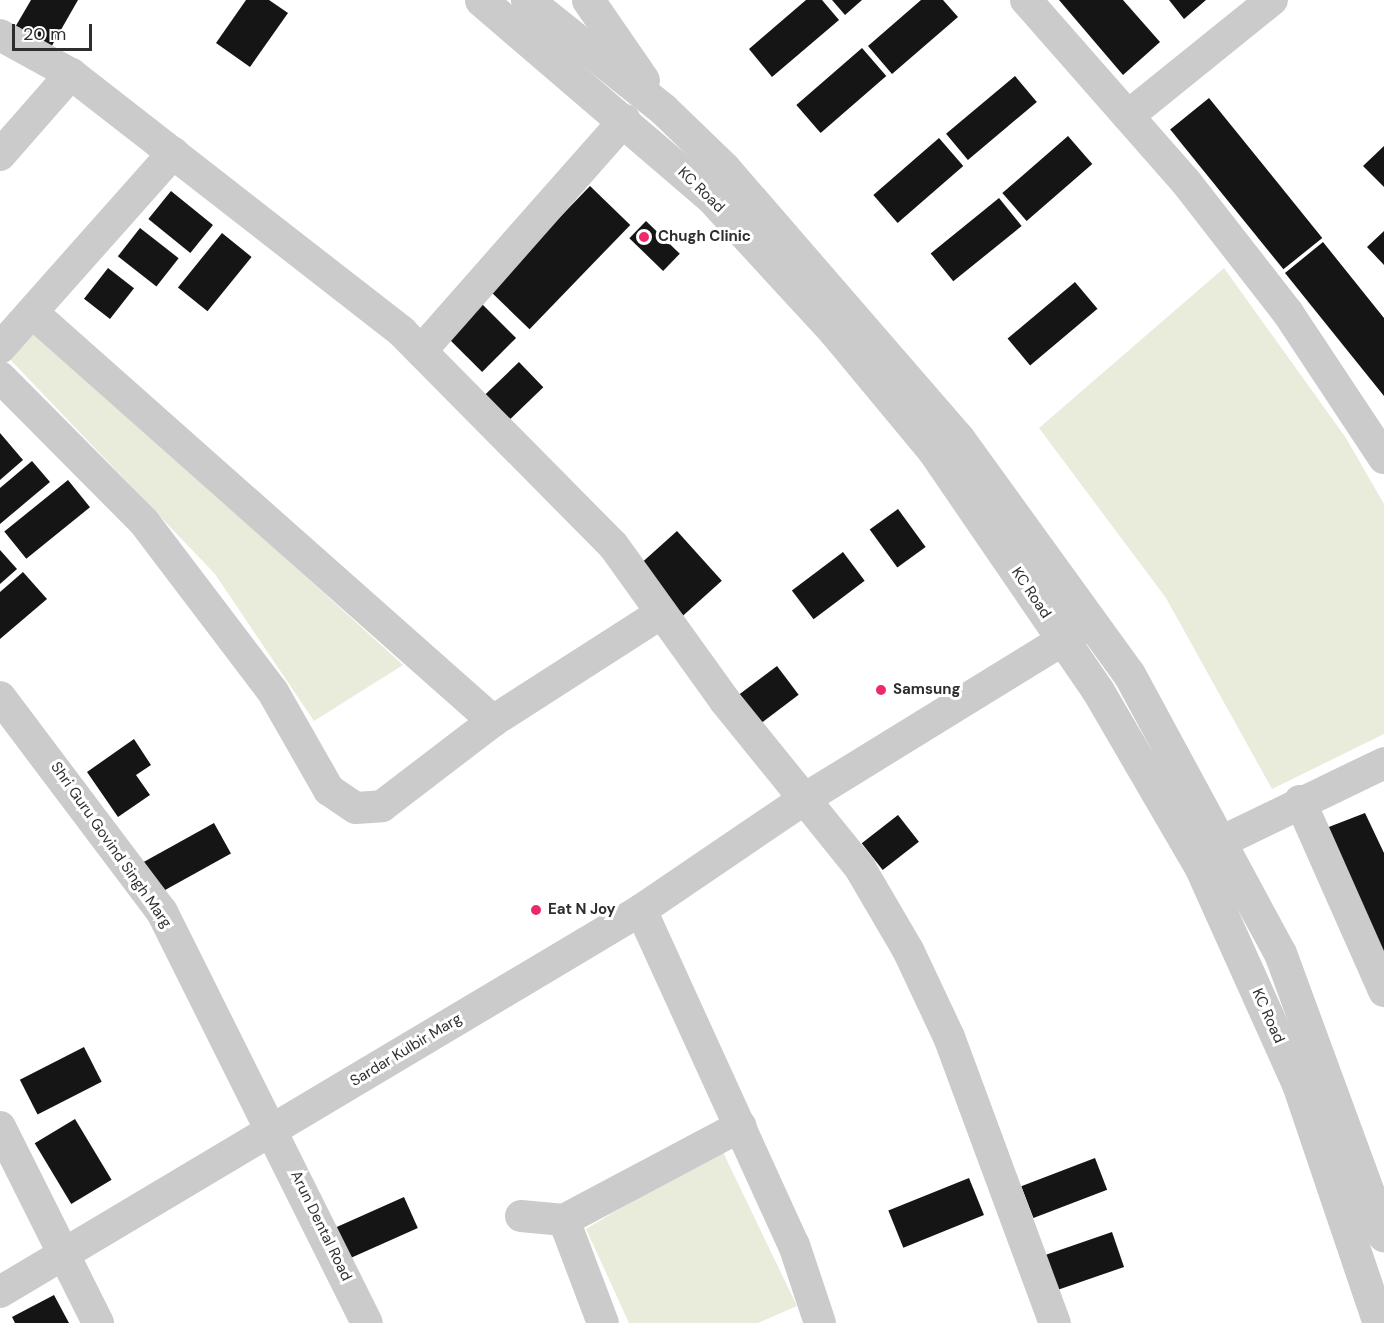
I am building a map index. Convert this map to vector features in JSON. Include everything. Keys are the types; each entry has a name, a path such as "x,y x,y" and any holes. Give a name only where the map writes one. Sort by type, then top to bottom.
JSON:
{"street":[{"name":"KC Road","path":"481,0 625,120 710,196 835,332 933,450 1207,849 1299,1084 1379,1323"},
{"path":"527,0 663,109 724,168 958,438 1129,674 1207,849 1280,953 1384,1235"},
{"path":"588,0 663,109"},
{"path":"1026,0 1128,116 1374,421 1384,458"},
{"path":"1128,116 1272,0"},
{"path":"0,34 71,74 421,351 613,545 725,701 806,798 860,868 908,950 948,1037 1055,1323"},
{"path":"0,155 71,74"},
{"path":"421,351 625,120"},
{"path":"0,348 173,153"},
{"path":"33,313 493,721"},
{"path":"0,378 144,522 273,692 339,801 356,808 382,806 493,721 661,612"},
{"name":"Sardar Kulbir Marg","path":"0,1292 62,1251 274,1130 641,910 806,798 1092,623"},
{"name":"Shri Guru Govind Singh Marg","path":"0,697 162,912 274,1130"},
{"path":"1207,849 1300,801 1384,763"},
{"path":"1300,801 1384,991"},
{"path":"641,910 794,1245 820,1323"},
{"path":"521,1216 564,1220 741,1126"},
{"path":"0,1127 98,1323"},
{"name":"Arun Dental Road","path":"274,1130 367,1323"},
{"path":"564,1220 603,1323"}],"green space":[{"path":"1224,268 1346,438 1384,504 1384,734 1272,789 1166,598 1039,428"},
{"path":"26,322 403,665 314,721 215,574 3,352"},
{"path":"721,1148 797,1306 758,1323 629,1323 586,1229"}],"building":[{"path":"31,0 78,0 50,49 14,29"},
{"path":"246,0 269,0 288,13 250,67 216,43"},
{"path":"806,0 822,0 839,20 772,77 749,49"},
{"path":"832,0 862,0 845,15"},
{"path":"921,0 943,0 958,17 892,74 868,46"},
{"path":"1059,0 1123,0 1160,42 1123,75"},
{"path":"1169,0 1206,0 1184,19"},
{"path":"862,48 886,76 821,133 796,105"},
{"path":"1015,76 1037,102 968,160 946,134"},
{"path":"1209,98 1322,238 1283,269 1170,129"},
{"path":"1068,136 1092,164 1027,221 1002,193"},
{"path":"939,138 963,166 898,223 873,195"},
{"path":"1384,146 1384,187 1363,166"},
{"path":"590,186 630,225 530,329 489,290"},
{"path":"171,191 213,225 190,253 148,219"},
{"path":"999,198 1022,226 953,281 931,253"},
{"path":"646,221 680,254 663,271 629,238"},
{"path":"140,228 179,258 156,287 118,256"},
{"path":"1384,231 1384,265 1367,247"},
{"path":"222,233 252,257 207,311 178,287"},
{"path":"1323,242 1384,318 1384,396 1285,273"},
{"path":"108,268 134,288 110,319 84,299"},
{"path":"1075,282 1097,309 1030,365 1008,339"},
{"path":"480,302 516,338 482,372 446,336"},
{"path":"519,362 543,387 506,423 482,398"},
{"path":"0,433 23,460 0,480"},
{"path":"32,461 50,482 0,524 0,488"},
{"path":"68,480 90,507 26,559 4,532"},
{"path":"898,509 926,547 897,568 870,530"},
{"path":"677,531 722,581 683,616 638,566"},
{"path":"0,550 17,569 0,584"},
{"path":"843,552 865,581 814,619 792,591"},
{"path":"23,572 47,599 0,639 0,592"},
{"path":"777,666 799,695 761,723 739,694"},
{"path":"134,739 151,765 136,775 150,795 118,817 87,772"},
{"path":"1365,813 1384,853 1384,962 1321,830"},
{"path":"898,815 919,842 883,870 862,843"},
{"path":"214,823 231,854 159,893 142,863"},
{"path":"84,1047 102,1082 38,1114 20,1080"},
{"path":"75,1119 112,1180 71,1204 35,1143"},
{"path":"1095,1158 1107,1190 1033,1218 1021,1186"},
{"path":"969,1178 984,1215 903,1248 888,1211"},
{"path":"404,1197 418,1228 341,1262 327,1231"},
{"path":"1112,1232 1124,1267 1047,1294 1034,1259"},
{"path":"54,1295 69,1323 15,1323 12,1317"}],"place":[{"name":"Chugh Clinic","path":"644,237"},
{"name":"Samsung","path":"881,690"},
{"name":"Eat N Joy","path":"536,910"}]}
